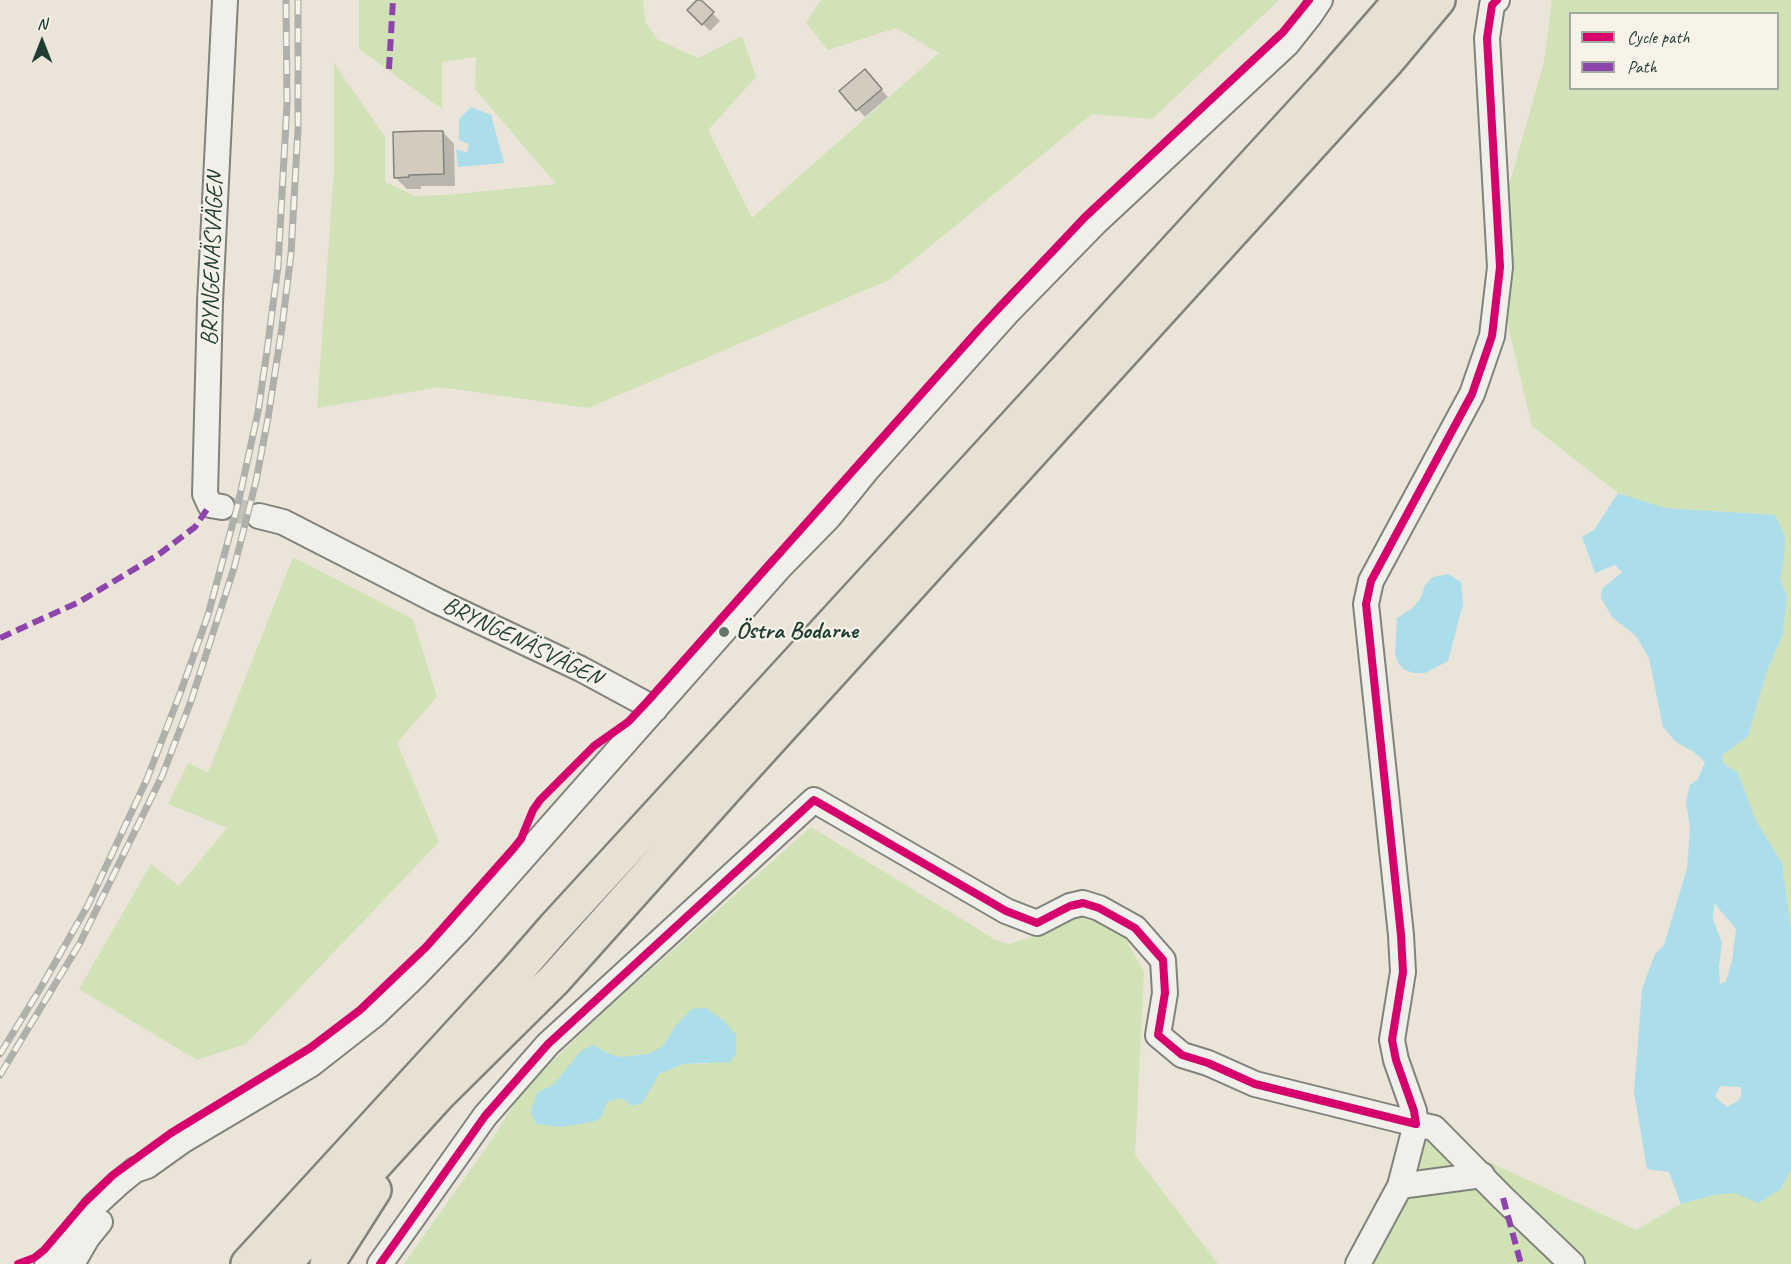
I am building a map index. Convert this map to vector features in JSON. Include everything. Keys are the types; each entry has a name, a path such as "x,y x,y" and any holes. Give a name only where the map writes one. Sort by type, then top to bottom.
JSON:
{"highway":[{"path":"248,1264 1306,108 1401,0"},
{"path":"284,1264 440,1093 554,980 1387,61 1438,0"},
{"path":"327,1264 379,1182 421,1132 440,1093"}],"street":[{"name":"BRYNGENÄSVÄGEN","path":"222,507 210,505 205,494 210,302 225,0"},
{"path":"47,1264 94,1206 127,1177 182,1141 310,1065 374,1016 461,928 780,567 829,517 888,446 1053,264 1287,44 1320,0"},
{"path":"1358,1264 1400,1186 1416,1124 1392,1040 1403,972 1401,935 1366,604 1371,581 1472,394 1492,336 1500,267 1488,38 1492,5 1497,0"},
{"name":"BRYNGENÄSVÄGEN","path":"259,516 283,522 437,601 581,669 655,709"},
{"path":"380,1264 485,1116 548,1044 814,800 1006,911 1037,923 1070,906 1083,903 1099,908 1135,927 1163,960 1165,993 1158,1035 1182,1055 1208,1063 1255,1084 1434,1128 1572,1264"},
{"path":"72,1264 87,1238 117,1201 143,1175 147,1166"},
{"path":"1400,1186 1482,1175"}],"green space":[{"path":"359,0 643,0 645,22 658,40 698,58 742,36 756,77 708,130 752,218 939,53 896,28 828,50 806,23 821,0 1279,0 1152,119 1092,114 889,280 588,408 439,387 317,408 334,171 334,63 385,137 385,182 414,196 556,184 475,89 476,57 442,62 442,109 359,49"},
{"path":"1552,0 1791,0 1791,930 1782,863 1756,821 1738,773 1723,763 1722,755 1748,736 1767,671 1783,634 1787,596 1780,578 1784,560 1775,515 1665,508 1618,493 1532,426 1498,284 1495,235 1544,62"},
{"path":"293,557 413,619 437,697 397,743 439,842 246,1044 197,1060 79,989 151,864 179,886 227,828 168,804 188,763 208,773"},
{"path":"811,827 994,939 1009,944 1029,938 1038,928 1071,915 1090,912 1123,934 1144,972 1135,1155 1218,1264 404,1264 495,1135 522,1091 600,1015","holes":["676,1025 708,1064 683,1064 658,1074 642,1103 632,1106 622,1098 606,1102 602,1115 537,1093 609,1054 621,1057 648,1054 663,1046"]},
{"path":"1424,1132 1636,1230 1681,1204 1713,1195 1781,1189 1791,1169 1791,1264 1365,1264 1378,1237 1409,1195"}],"water":[{"path":"471,107 491,115 504,163 458,167 456,149 467,153 469,144 459,140 459,119"},
{"path":"1618,493 1665,508 1775,515 1785,537 1780,578 1787,596 1783,634 1767,671 1748,736 1722,755 1723,763 1738,773 1756,821 1782,863 1791,930 1791,1169 1781,1189 1758,1203 1735,1193 1713,1195 1681,1204 1669,1172 1647,1169 1634,1092 1642,989 1655,954 1664,945 1687,869 1690,828 1686,802 1690,785 1698,779 1705,762 1694,752 1676,742 1663,727 1649,658 1636,636 1612,617 1601,598 1602,589 1622,572 1615,565 1595,573 1582,537 1594,530","holes":["1714,903 1736,929 1732,961 1726,981 1720,984 1719,967 1722,942 1713,920","1720,1086 1741,1087 1741,1097 1727,1107 1715,1097"]},
{"path":"1448,574 1461,582 1463,604 1448,661 1425,673 1405,670 1398,663 1395,653 1397,618 1413,608 1421,597 1425,585 1433,577"},
{"path":"706,1008 724,1021 736,1035 736,1054 730,1062 683,1064 659,1074 642,1103 632,1106 622,1098 607,1102 602,1115 596,1121 562,1127 536,1124 531,1112 537,1093 554,1084 581,1051 593,1045 609,1054 621,1057 648,1054 663,1046 676,1025 692,1009"}],"building":[{"path":"697,0 701,0 714,12 702,25 687,10"},
{"path":"865,69 882,89 856,111 839,91"},
{"path":"443,131 444,174 394,178 393,132"}],"tunnel":[{"path":"222,507 259,516"}],"railway":[{"path":"0,1054 88,905 147,779 208,615 238,504 258,412 278,266 287,104 286,0"},
{"path":"0,1075 80,943 162,776 191,701 234,568 256,481 268,418 291,254 298,129 298,0"}],"marked path":[{"path":"389,69 393,0"},
{"path":"0,638 79,602 158,555 195,527 210,505"},
{"path":"1503,1198 1521,1264"}],"cycle path":[{"path":"18,1264 34,1258 44,1250 85,1202 113,1175 171,1133 310,1048 360,1010 426,947 521,839 533,810 540,800 594,746 628,722 646,703 981,327 1085,217 1283,32 1309,0"},
{"path":"380,1264 485,1116 548,1044 814,800 1006,911 1037,923 1070,906 1083,903 1099,908 1135,928 1163,960 1165,993 1158,1035 1182,1055 1208,1063 1255,1084 1416,1124 1392,1040 1403,972 1401,935 1366,604 1371,581 1472,394 1492,336 1500,267 1487,38 1492,5 1497,0"}],"place":[{"name":"Östra Bodarne","path":"724,632"}]}
